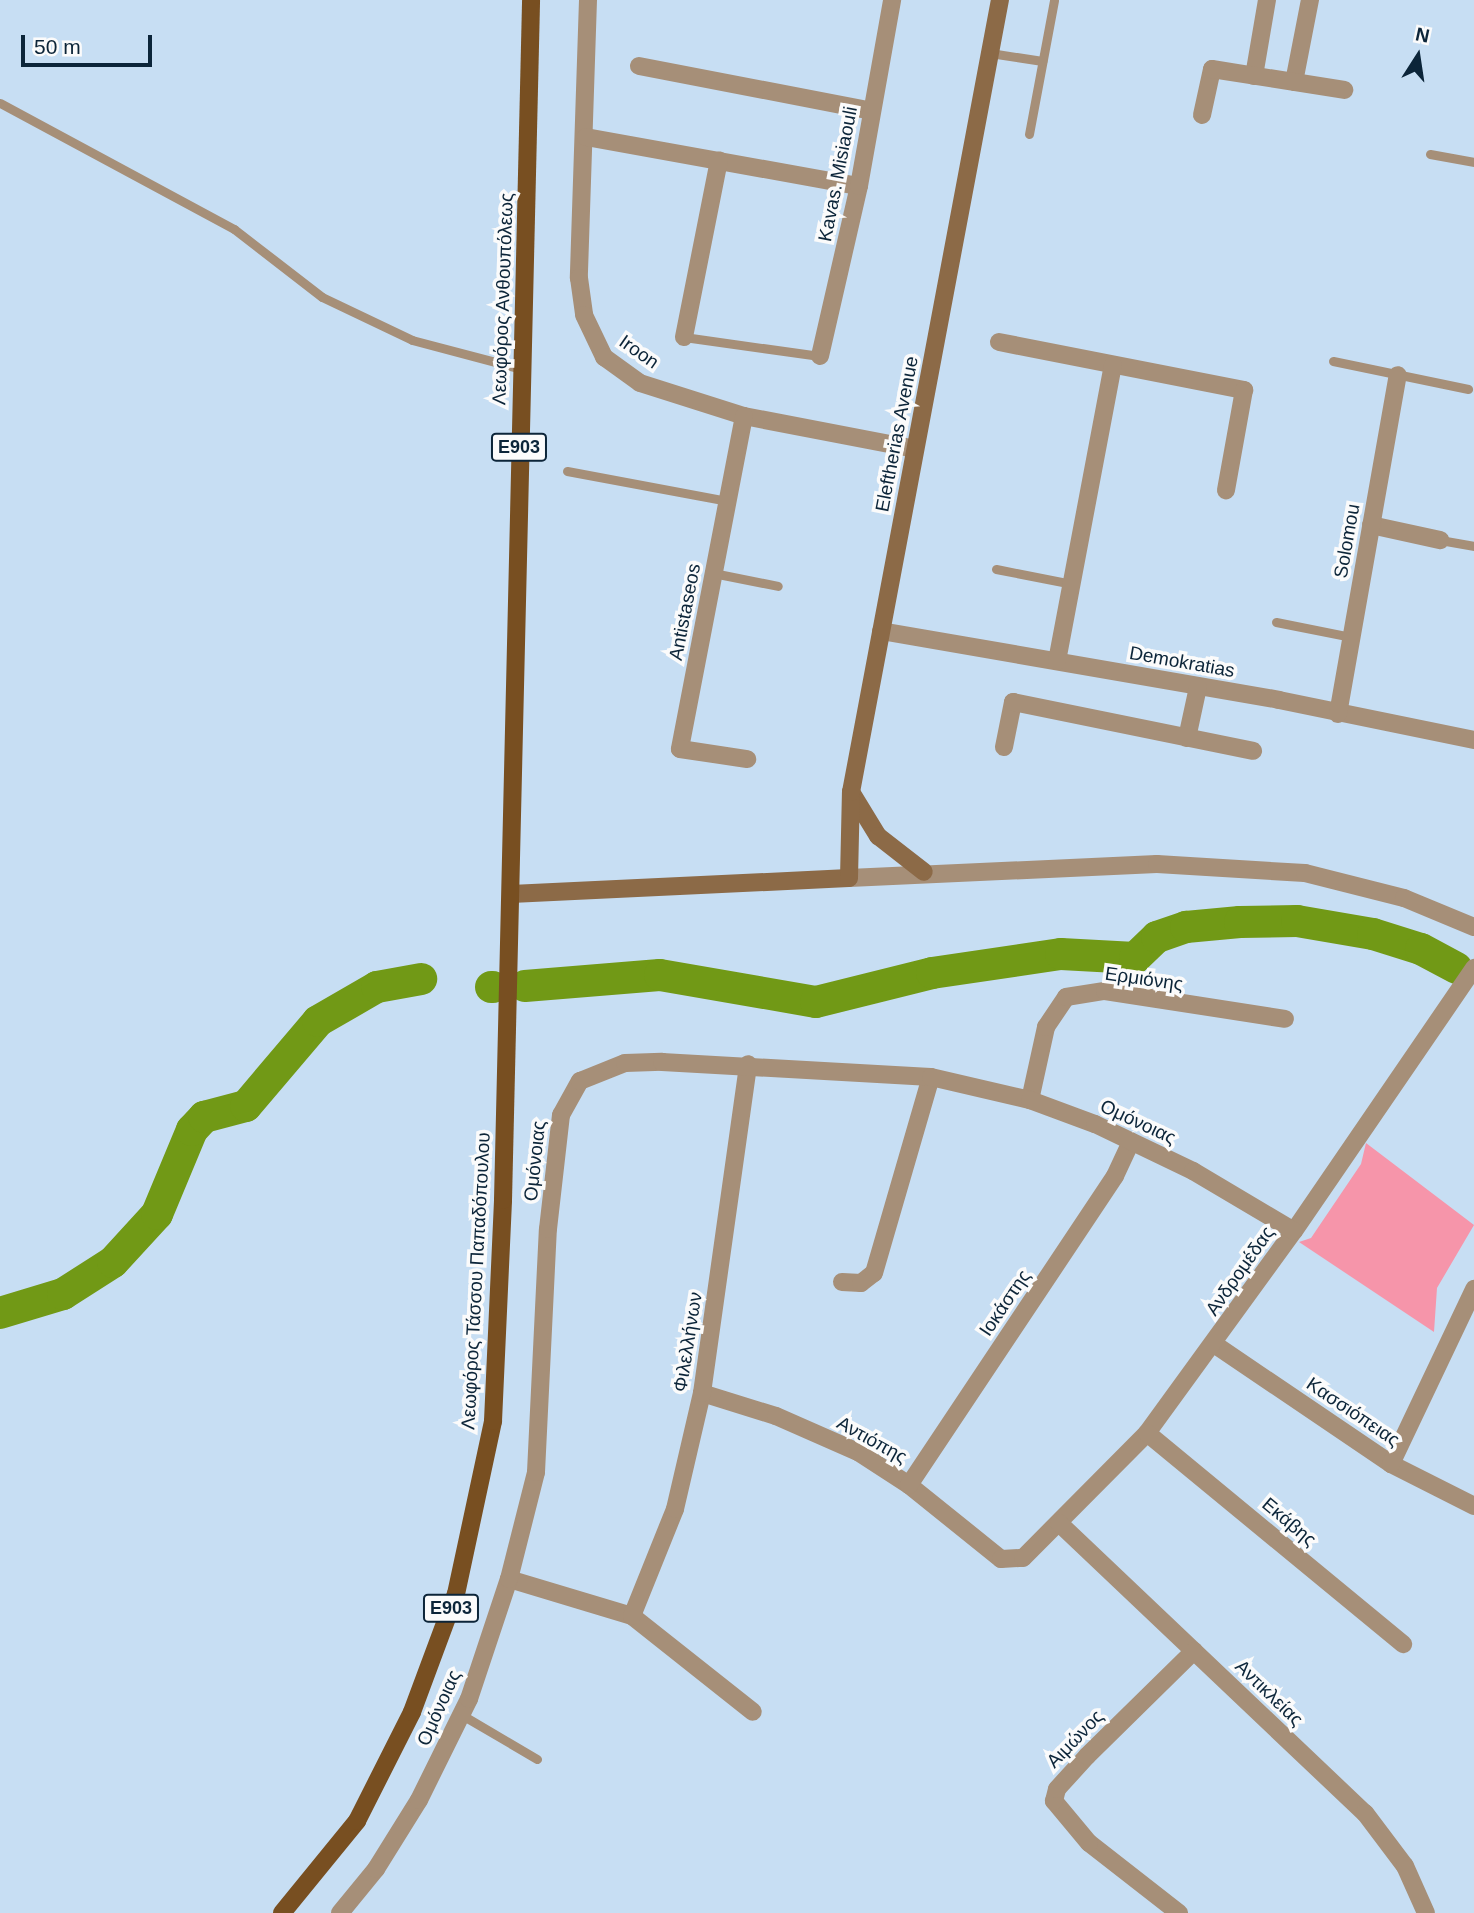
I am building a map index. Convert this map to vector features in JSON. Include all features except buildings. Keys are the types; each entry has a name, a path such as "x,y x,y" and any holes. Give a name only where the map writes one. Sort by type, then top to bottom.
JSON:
{"main road":[{"name":"Λεωφόρος Ανθουπόλεως","path":"511,894 531,0"},
{"name":"Eleftherias Avenue","path":"849,878 851,792 1000,0"},
{"path":"851,792 878,836 924,872"},
{"path":"511,894 849,878"},
{"name":"Λεωφόρος Τάσσου Παπαδόπουλου","path":"282,1913 357,1821 412,1712 456,1594 493,1421 511,894"}],"street":[{"name":"Iroon","path":"588,0 586,137 579,278 584,315 604,357 640,383 744,416 915,449"},
{"name":"Kavas. Misiaouli","path":"820,356 859,186 892,0"},
{"path":"1254,76 1267,0"},
{"path":"1294,82 1310,0"},
{"path":"639,65 872,111"},
{"path":"1202,115 1212,69 1344,90"},
{"path":"586,137 859,186"},
{"path":"684,337 719,160"},
{"path":"999,342 1244,390 1226,490"},
{"path":"1057,661 1113,365"},
{"name":"Solomou","path":"1338,714 1398,375"},
{"name":"Antistaseos","path":"744,416 680,749 747,758"},
{"path":"1371,525 1440,540"},
{"name":"Demokratias","path":"881,631 1057,661 1474,740"},
{"path":"1187,738 1198,687"},
{"path":"1004,747 1013,702 1253,751"},
{"path":"849,878 924,872 1157,863 1304,873 1404,898 1474,927"},
{"name":"Ανδρομέδας","path":"1002,1559 1023,1558 1147,1433 1294,1231 1474,968"},
{"name":"Ερμιόνης","path":"1030,1100 1045,1027 1066,997 1105,991 1285,1020"},
{"name":"Ομόνοιας","path":"340,1913 376,1870 405,1823 461,1715 509,1579 536,1472 548,1229 561,1115 580,1081 625,1063 748,1065 931,1077 1030,1100 1131,1141 1294,1231"},
{"name":"Φιλελλήνων","path":"632,1616 675,1510 702,1393 748,1065"},
{"path":"842,1282 861,1283 874,1273 931,1077"},
{"name":"Ιοκάστης","path":"909,1485 1115,1176 1131,1141"},
{"path":"1391,1464 1474,1289"},
{"name":"Κασσιόπειας","path":"1214,1344 1391,1464 1474,1506"},
{"name":"Αντιόπης","path":"702,1393 788,1421 858,1452 909,1485 1002,1559"},
{"name":"Εκάβης","path":"1147,1433 1403,1644"},
{"name":"Αντικλείας","path":"1059,1523 1364,1813 1405,1866 1426,1913"},
{"path":"509,1579 632,1616 754,1712"},
{"name":"Αιμώνος","path":"1179,1913 1089,1843 1054,1801 1056,1789 1194,1651"}],"lane":[{"path":"1030,134 1054,0"},
{"path":"990,53 1042,61"},
{"path":"0,103 234,229 322,297 412,340 522,369"},
{"path":"1430,153 1474,162"},
{"path":"684,337 820,356"},
{"path":"1333,361 1468,389"},
{"path":"567,471 728,501"},
{"path":"1440,540 1474,546"},
{"path":"996,569 1072,584"},
{"path":"713,573 778,586"},
{"path":"1276,622 1351,637"},
{"path":"461,1715 537,1759"}],"shaded area":[{"path":"1366,1143 1474,1225 1437,1288 1434,1332 1299,1242 1311,1238 1361,1164"}],"waterway":[{"path":"525,986 660,975 816,1002 932,973 1061,954 1135,958 1157,937 1186,927 1240,922 1297,921 1373,934 1421,949 1456,968"},
{"path":"0,1313 63,1294 113,1262 157,1214 192,1130 204,1117 246,1106 318,1021 377,987 421,979"}]}
